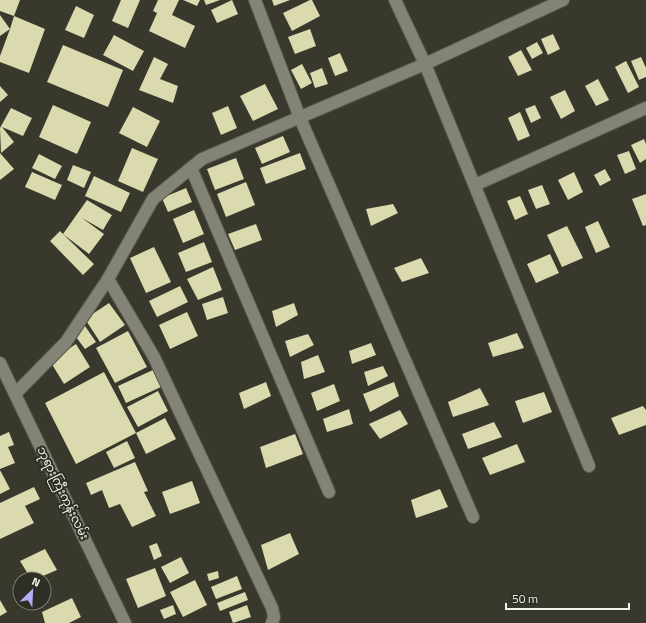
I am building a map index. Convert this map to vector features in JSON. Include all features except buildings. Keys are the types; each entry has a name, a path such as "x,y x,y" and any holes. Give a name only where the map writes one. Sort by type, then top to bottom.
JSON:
{"street":[{"path":"255,0 300,118 473,517"},
{"path":"395,0 425,64 589,466"},
{"path":"15,394 66,342 108,279 153,199 202,159 425,64 563,0"},
{"path":"474,185 646,108"},
{"path":"191,168 329,492"},
{"path":"108,279 154,357 272,608 274,617 272,623"},
{"name":"ဘုရားကြီးကုန်းလမ်း","path":"0,363 125,623"}]}
